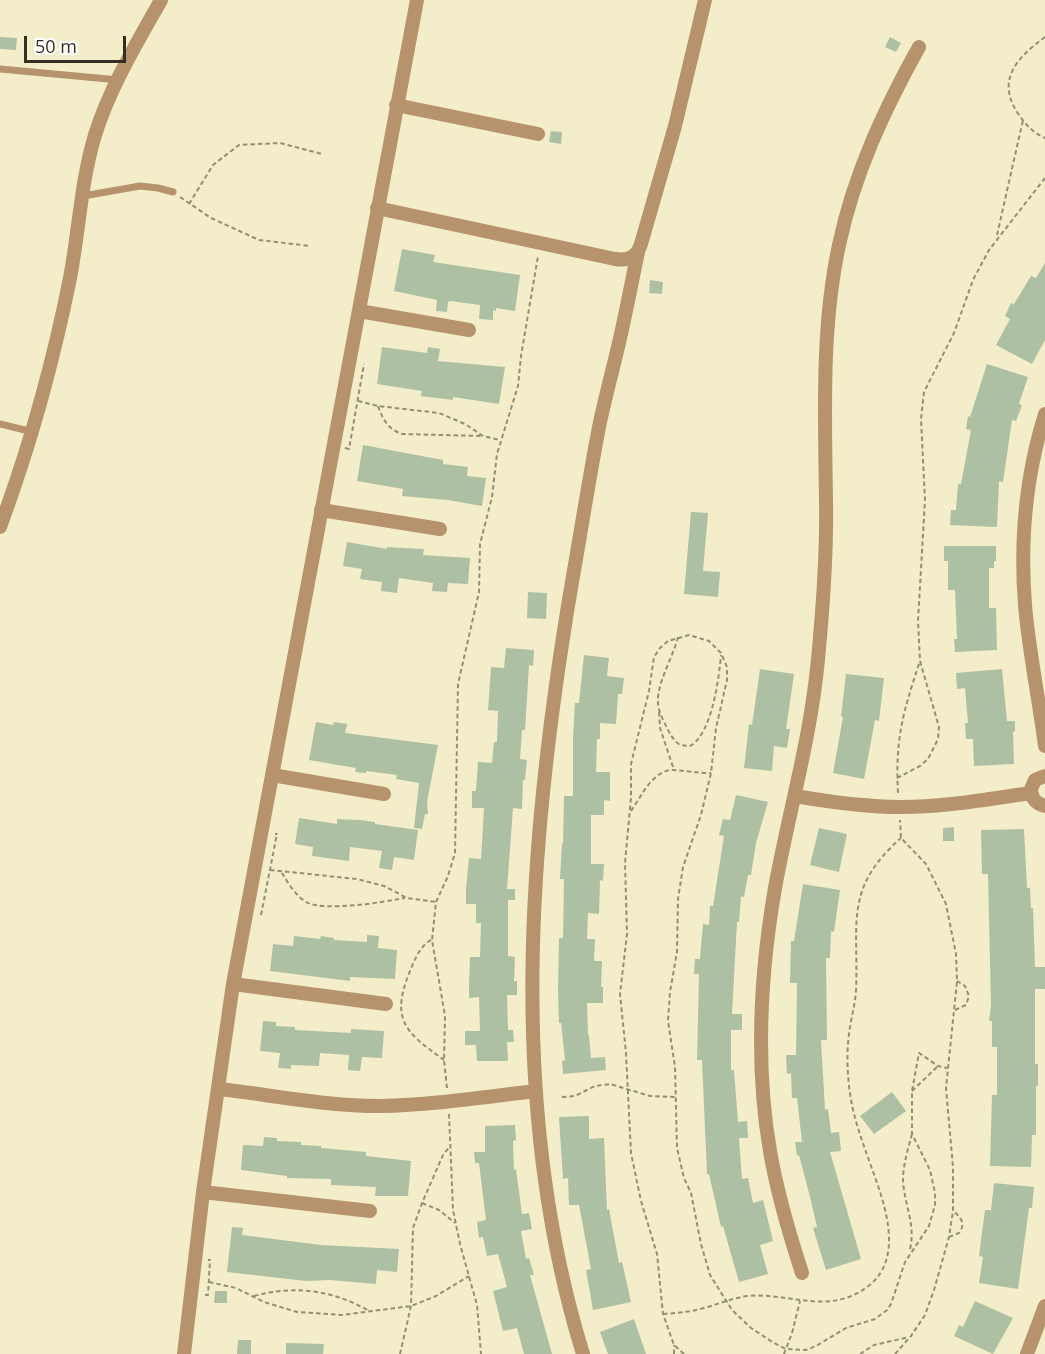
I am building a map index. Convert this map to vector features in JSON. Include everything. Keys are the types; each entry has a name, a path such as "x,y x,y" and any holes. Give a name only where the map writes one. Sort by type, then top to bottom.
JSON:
{"street":[{"path":"0,527 33,432 63,315 95,136 105,108 161,0"},
{"path":"184,1354 203,1192 233,984 417,0"},
{"path":"583,1354 554,1234 536,1092 534,944 548,738 565,620 595,448 638,252 675,126 705,0"},
{"path":"802,1273 779,1194 770,1153 761,1068 762,983 775,888 815,697 823,604 826,504 825,381 830,308 838,247 860,172 875,132 919,47"},
{"path":"396,105 538,134"},
{"path":"377,208 620,260 630,258 638,252"},
{"path":"359,311 469,330"},
{"path":"1045,414 1033,463 1028,496 1024,568 1027,622 1045,746"},
{"path":"321,510 440,529"},
{"path":"272,775 384,794"},
{"path":"1045,776 1035,780 1031,794 1038,804 1045,806"},
{"path":"795,796 847,804 899,807 1031,794"},
{"path":"233,984 386,1004"},
{"path":"219,1089 356,1105 402,1105 536,1092"},
{"path":"203,1192 370,1211"},
{"path":"1027,1354 1045,1306"}],"lane":[{"path":"0,69 119,80"},
{"path":"83,196 140,186 173,192"},
{"path":"0,424 33,432"}],"path":[{"path":"1045,37 1016,64 1008,80 1010,98 1023,120 1035,133 1045,138"},
{"path":"997,237 1023,120"},
{"path":"189,204 213,165 239,145 280,143 322,154"},
{"path":"897,778 928,759 939,739 937,716 920,662 918,621 925,500 921,406 929,381 954,333 973,280 997,237 1045,178"},
{"path":"173,192 211,218 259,240 310,246"},
{"path":"481,1354 477,1305 455,1223 444,1060 445,1016 432,940 436,902 455,853 458,684 479,592 480,544 492,497 500,440 515,402 518,386 540,243"},
{"path":"358,401 378,406 439,413 465,423 483,436"},
{"path":"378,406 386,423 402,434 483,436 500,440"},
{"path":"674,770 660,728 659,688 671,662 678,637"},
{"path":"674,1354 674,1345 663,1314 657,1254 641,1201 631,1153 620,994 627,934 625,862 630,812 631,764 649,691 654,657 668,641 678,637 699,637 709,641 721,653 727,667 727,680 716,728 711,773 701,815 683,867 678,899 677,952 668,1021 675,1067 676,1135 680,1161 691,1193 705,1261 725,1301 750,1328 786,1349 806,1350 816,1347 846,1328 875,1320 881,1316 891,1304 901,1271 932,1216 935,1193 930,1170 912,1134"},
{"path":"659,711 675,742 685,746 695,743 713,707 721,653"},
{"path":"895,1354 911,1336 930,1303 949,1237 953,1211 953,1167 946,1107 946,1068 955,1010 956,954 946,904 926,864 901,838 897,778 900,727 920,662"},
{"path":"630,812 657,775 674,770 711,773"},
{"path":"663,1314 690,1311 725,1301 760,1296 822,1302 854,1295 875,1281 885,1262 888,1236 885,1206 852,1103 847,1066 856,992 855,923 859,902 873,869 888,849 901,838"},
{"path":"270,870 357,879 384,886 407,898"},
{"path":"282,873 302,899 314,905 373,903 407,898 436,902"},
{"path":"432,940 422,947 410,970 403,991 401,1008 409,1032 444,1060"},
{"path":"955,1010 966,1005 969,996 965,986 957,981"},
{"path":"910,1253 912,1223 903,1181 912,1134 912,1091 919,1053 938,1066 946,1068"},
{"path":"912,1091 938,1066"},
{"path":"562,1097 575,1096 604,1084 616,1085 650,1096 675,1097"},
{"path":"400,1354 411,1306 412,1242 416,1216 443,1155 451,1145"},
{"path":"422,1203 439,1210 455,1223"},
{"path":"949,1237 959,1233 963,1224 953,1211"},
{"path":"208,1282 221,1283 280,1308 313,1314 342,1315 411,1306 436,1296 469,1276"},
{"path":"254,1296 281,1291 309,1290 335,1295 369,1311"},
{"path":"783,1354 797,1317 800,1301"},
{"path":"860,1354 874,1346 896,1342 911,1336"},
{"path":"674,1345 684,1354"}],"building":[{"path":"0,37 17,38 16,50 0,49"},
{"path":"890,37 901,43 896,52 885,47"},
{"path":"551,131 562,132 561,144 549,142"},
{"path":"402,249 435,255 433,262 520,275 515,311 496,308 496,311 493,310 493,320 479,319 480,305 450,301 447,312 436,311 437,300 394,291"},
{"path":"1045,263 1045,340 1032,364 996,345 1010,319 1005,316 1011,303 1014,304 1031,276 1036,278"},
{"path":"650,280 663,282 662,294 649,293"},
{"path":"382,347 427,353 428,347 440,349 438,361 505,367 499,404 453,397 453,400 421,396 422,391 377,384"},
{"path":"987,364 1028,377 1019,404 1022,405 1016,421 1012,420 1003,482 999,481 997,527 950,525 951,510 956,510 958,484 961,484 971,430 966,429 968,416 970,417"},
{"path":"363,445 443,460 443,464 468,467 467,476 486,478 482,506 402,496 403,489 357,481"},
{"path":"691,512 708,513 703,571 720,572 718,597 684,594"},
{"path":"347,542 387,549 387,547 424,549 423,555 470,558 468,584 448,583 447,592 432,591 433,583 399,578 397,593 381,591 382,582 360,579 362,569 343,566"},
{"path":"944,546 996,546 994,568 989,568 989,608 996,608 997,650 955,652 954,639 957,639 955,590 948,590 948,561 944,561"},
{"path":"528,592 547,593 546,619 527,618"},
{"path":"506,648 534,650 533,666 529,665 525,730 522,730 520,759 527,760 525,780 523,780 522,809 513,808 507,889 515,889 515,900 508,900 508,956 515,957 514,981 517,981 517,995 507,995 508,1030 513,1030 514,1042 507,1042 508,1061 477,1061 476,1045 465,1045 465,1031 480,1031 479,997 469,998 469,986 470,957 480,957 481,923 476,923 476,904 466,904 466,889 469,858 481,859 484,808 472,808 472,791 476,791 478,762 492,763 494,742 497,742 498,711 488,710 491,667 504,668"},
{"path":"584,655 609,658 607,676 624,678 622,694 618,694 616,724 600,723 600,739 597,739 596,772 610,772 610,801 604,800 604,815 591,815 591,864 604,864 603,881 600,880 599,914 588,913 587,939 595,939 594,961 602,961 603,1003 587,1003 588,1035 591,1058 605,1057 606,1070 563,1074 562,1061 565,1060 561,1023 559,1023 558,991 559,938 563,938 564,879 560,879 564,796 573,796 575,703 579,703"},
{"path":"760,669 794,674 786,729 790,729 787,748 774,746 772,771 744,768 749,724 752,725"},
{"path":"1002,669 1007,721 1015,721 1014,764 974,766 973,739 966,739 965,723 968,723 965,688 957,689 956,673"},
{"path":"846,674 884,678 879,721 875,720 864,779 833,773 843,717 841,716"},
{"path":"316,722 333,725 334,722 347,724 345,733 438,745 427,802 428,814 425,814 422,829 414,828 419,783 396,779 397,775 355,772 356,768 309,760"},
{"path":"736,795 768,802 756,843 751,875 748,875 744,897 741,896 739,922 737,922 732,1014 742,1014 742,1030 731,1030 731,1070 734,1070 738,1122 747,1121 748,1138 739,1138 742,1179 748,1178 753,1203 763,1200 773,1241 760,1245 768,1274 739,1282 723,1226 721,1227 709,1174 707,1174 702,1060 697,1060 699,974 694,974 695,959 700,959 703,924 709,925 710,906 713,906 724,836 719,835 723,819 730,820"},
{"path":"299,818 337,824 337,819 360,820 418,830 414,860 394,857 392,870 379,868 382,851 350,847 349,861 312,856 313,847 295,844"},
{"path":"954,827 954,841 943,841 943,828"},
{"path":"819,828 847,834 839,872 810,865"},
{"path":"1024,829 1027,888 1030,888 1031,908 1033,908 1035,967 1045,967 1045,989 1035,989 1035,1064 1038,1064 1036,1135 1032,1135 1031,1167 990,1166 992,1095 997,1095 997,1047 992,1047 992,1021 989,1021 991,1005 988,874 982,874 981,830"},
{"path":"803,884 840,890 834,932 831,931 830,958 826,958 827,1040 821,1040 825,1110 828,1109 831,1133 839,1132 841,1151 830,1152 861,1259 826,1270 813,1228 817,1227 810,1197 799,1155 797,1156 795,1142 802,1142 797,1098 792,1098 791,1073 787,1074 786,1055 796,1055 797,983 790,983 791,941 794,941"},
{"path":"367,935 379,936 378,948 397,950 395,979 350,977 350,981 270,971 273,944 293,946 294,936 320,939 321,936 334,938 334,940 367,942"},
{"path":"263,1021 276,1022 276,1026 295,1027 295,1030 351,1033 351,1029 384,1031 382,1058 362,1057 360,1071 348,1070 349,1055 320,1053 319,1066 291,1065 291,1069 278,1068 280,1053 260,1051"},
{"path":"892,1092 906,1111 874,1134 860,1116"},
{"path":"589,1116 589,1139 604,1138 607,1210 609,1209 619,1263 622,1262 631,1302 593,1310 586,1270 591,1269 579,1205 569,1205 568,1178 563,1179 559,1117"},
{"path":"515,1125 514,1170 516,1169 522,1214 529,1213 532,1229 521,1231 526,1259 529,1258 534,1275 530,1275 552,1354 524,1354 517,1328 503,1331 493,1291 507,1287 498,1254 487,1256 483,1237 479,1238 477,1222 486,1220 479,1163 475,1163 474,1152 485,1152 485,1126"},
{"path":"264,1137 277,1138 277,1141 301,1142 301,1145 321,1146 321,1148 366,1152 366,1156 411,1161 408,1196 375,1196 376,1187 331,1185 331,1179 287,1178 287,1176 241,1170 243,1145 263,1146"},
{"path":"994,1183 1034,1187 1018,1289 979,1283 983,1257 979,1256 985,1210 991,1210"},
{"path":"232,1227 243,1228 242,1235 321,1245 399,1249 397,1272 377,1270 376,1284 330,1280 306,1281 227,1272"},
{"path":"215,1291 227,1291 227,1303 214,1303"},
{"path":"975,1301 1013,1318 993,1354 954,1336 959,1325 963,1327"},
{"path":"634,1319 646,1354 608,1354 600,1332"},
{"path":"238,1340 251,1340 251,1354 237,1354"},
{"path":"286,1343 324,1344 323,1354 286,1354"}]}
